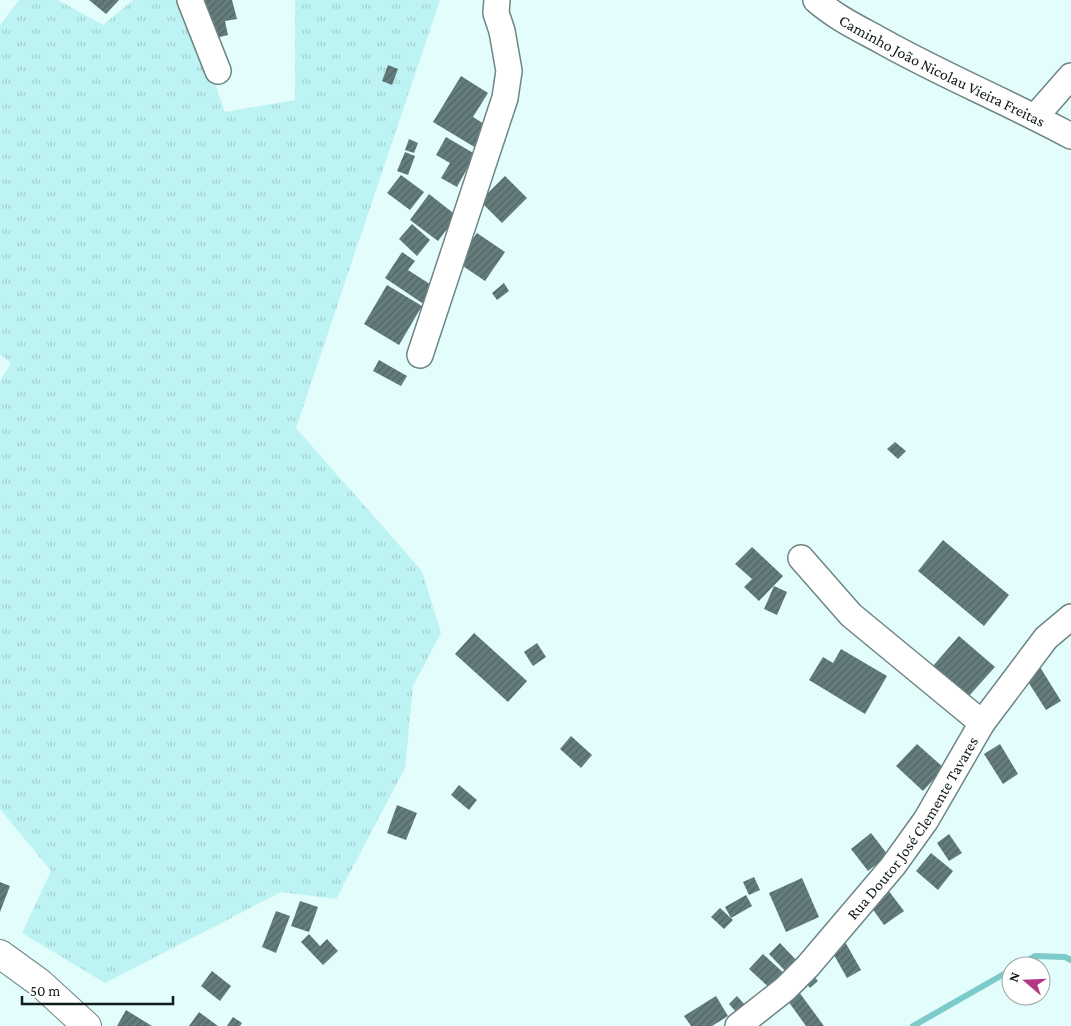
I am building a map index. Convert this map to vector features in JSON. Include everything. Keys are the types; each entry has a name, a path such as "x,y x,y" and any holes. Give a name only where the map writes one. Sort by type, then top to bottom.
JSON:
{"main road":[{"path":"0,954 40,983 87,1026"}],"street":[{"path":"190,0 218,71"},
{"path":"420,355 505,98 509,71 502,30 496,13 497,0"},
{"name":"Caminho João Nicolau Vieira Freitas","path":"816,0 830,13 907,56 1071,136"},
{"path":"1035,117 1071,76"},
{"path":"801,558 851,615 982,722"},
{"name":"Rua Doutor José Clemente Tavares","path":"738,1026 785,989 808,966 892,866 926,820 982,722 1046,638 1071,617"}],"green space":[{"path":"19,0 58,0 103,25 133,0 185,0 225,112 295,100 295,0 440,0 296,428 422,571 441,633 413,686 405,768 336,899 281,892 105,983 22,933 51,871 0,809 0,381 11,363 0,354 0,25"}],"building":[{"path":"89,0 119,0 106,14"},
{"path":"199,0 232,0 237,19 225,21 228,35 208,40"},
{"path":"388,65 398,69 392,85 382,81"},
{"path":"461,76 488,93 473,117 489,127 476,148 433,122"},
{"path":"446,137 475,154 457,187 441,178 450,163 436,155"},
{"path":"409,139 418,143 414,153 405,150"},
{"path":"405,152 415,156 408,175 397,171"},
{"path":"401,175 424,192 410,210 387,193"},
{"path":"505,176 527,198 502,223 480,201"},
{"path":"429,194 457,216 438,241 410,220"},
{"path":"412,224 430,240 417,256 399,239"},
{"path":"477,233 505,252 485,281 457,262"},
{"path":"402,252 415,261 408,270 436,288 425,305 385,278"},
{"path":"504,283 509,291 497,300 492,293"},
{"path":"387,285 422,306 399,345 364,324"},
{"path":"379,360 407,376 401,386 373,371"},
{"path":"895,442 906,451 898,459 887,449"},
{"path":"943,540 1009,595 984,626 918,571"},
{"path":"752,547 783,576 759,601 744,587 752,579 735,564"},
{"path":"774,586 787,592 777,615 764,609"},
{"path":"474,633 527,681 508,702 455,654"},
{"path":"959,636 995,667 968,697 933,666"},
{"path":"537,643 546,657 533,666 524,652"},
{"path":"841,649 887,676 865,714 809,680 823,657 833,663"},
{"path":"1040,667 1061,701 1046,710 1025,677"},
{"path":"571,736 592,755 581,768 560,749"},
{"path":"917,744 944,768 923,791 896,766"},
{"path":"1000,744 1018,774 1003,784 984,754"},
{"path":"459,785 477,800 469,810 451,795"},
{"path":"397,805 417,813 406,840 387,833"},
{"path":"871,833 888,855 868,871 851,849"},
{"path":"949,834 962,853 949,861 937,843"},
{"path":"931,853 953,871 938,890 916,871"},
{"path":"754,877 760,890 749,895 743,882"},
{"path":"802,878 819,917 786,932 769,893"},
{"path":"0,882 10,886 0,912"},
{"path":"888,890 904,911 884,925 869,904"},
{"path":"746,895 752,906 731,918 725,907"},
{"path":"300,901 318,907 309,932 291,926"},
{"path":"720,908 733,920 724,929 711,917"},
{"path":"276,911 290,916 276,953 262,947"},
{"path":"309,934 320,946 327,939 338,951 323,965 301,942"},
{"path":"844,940 861,970 847,978 830,948"},
{"path":"780,943 798,962 787,973 769,954"},
{"path":"763,954 787,976 773,991 749,969"},
{"path":"212,971 231,986 220,1001 201,986"},
{"path":"811,973 818,981 810,988 803,980"},
{"path":"799,992 824,1026 806,1026 788,1001"},
{"path":"716,996 728,1016 712,1026 691,1026 684,1016"},
{"path":"737,996 745,1005 737,1013 729,1004"},
{"path":"126,1010 152,1026 117,1026"},
{"path":"199,1012 218,1026 189,1026"},
{"path":"233,1017 242,1023 240,1026 227,1026"}],"waterway":[{"path":"1051,957 1065,957 1071,960"},
{"path":"913,1026 1001,976"}]}
